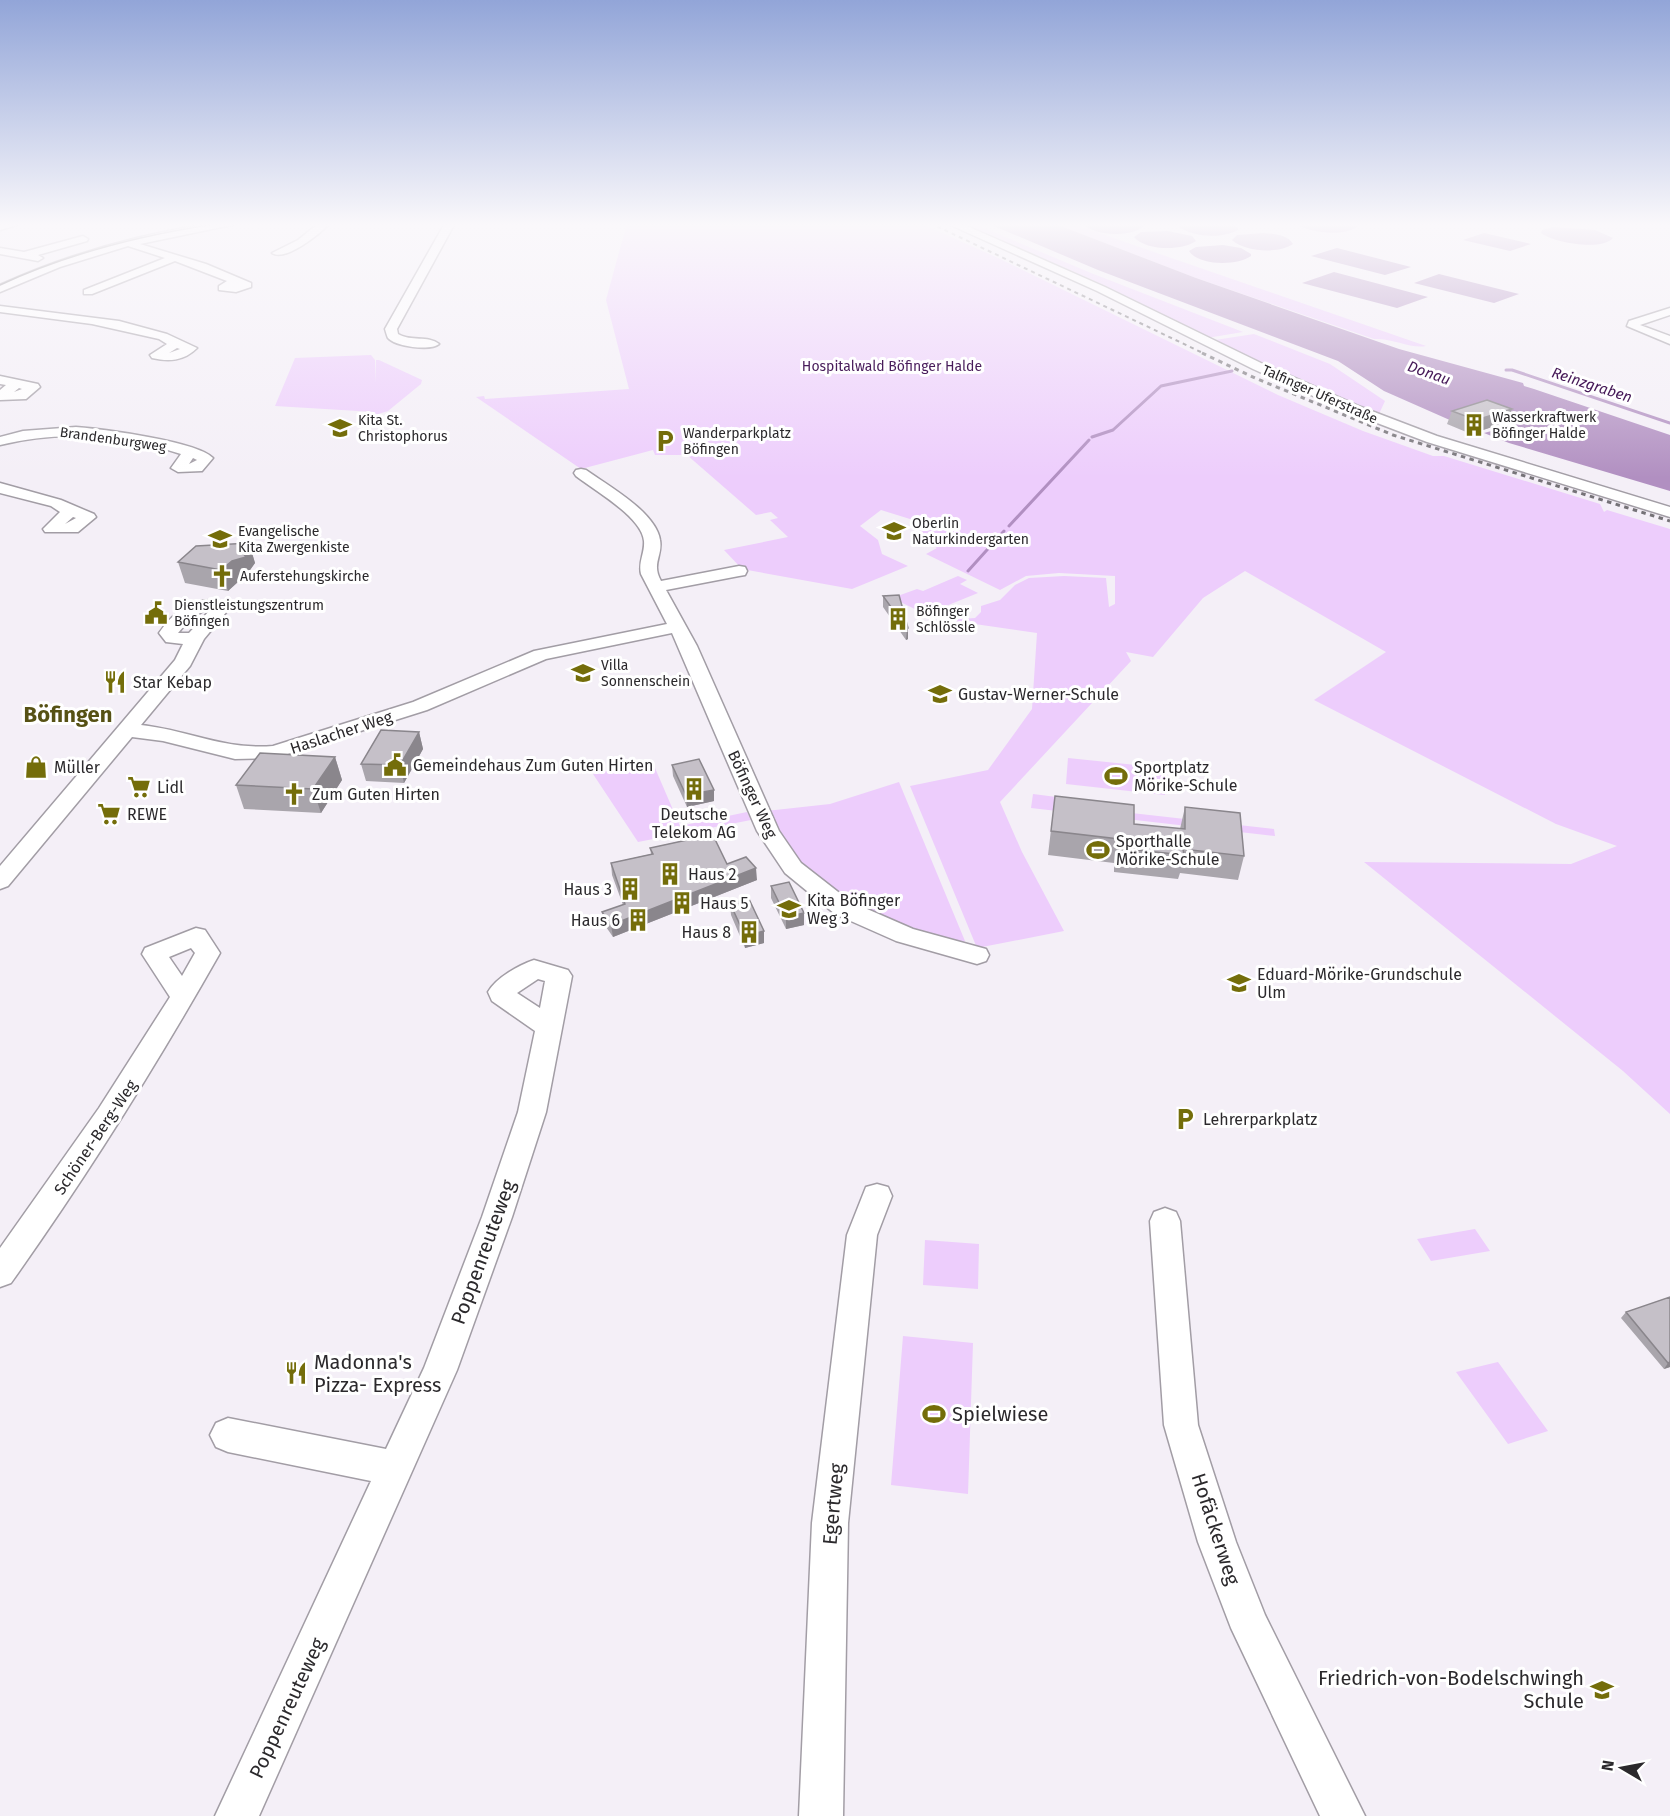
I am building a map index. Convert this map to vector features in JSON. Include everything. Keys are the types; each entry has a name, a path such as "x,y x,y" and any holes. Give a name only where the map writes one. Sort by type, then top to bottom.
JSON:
{"street":[{"path":"401,308 391,329 393,336 401,341 433,344"},
{"name":"Talfinger Uferstraße","path":"1139,308 1246,361 1356,411 1475,453 1670,512"},
{"path":"0,309 52,314 128,328 168,339 176,344"},
{"path":"0,318 14,310"},
{"path":"1670,311 1633,323 1633,326 1670,340"},
{"path":"0,380 16,384"},
{"name":"Brandenburgweg","path":"0,441 38,432 70,430 140,440 191,452"},
{"name":"Böfinger Weg","path":"581,472 647,527 653,543 648,571 688,646 768,831 793,868 843,908 904,935 977,955"},
{"path":"0,488 56,503 70,511"},
{"path":"656,587 739,571"},
{"name":"Haslacher Weg","path":"127,730 156,733 224,752 252,754 275,752 410,710 547,653 677,627"},
{"path":"0,881 183,662 195,639"},
{"name":"Schöner-Berg-Weg","path":"0,1273 104,1125 183,997"},
{"name":"Poppenreuteweg","path":"237,1816 440,1370 497,1217 532,1112 549,1028"},
{"name":"Egertweg","path":"821,1816 830,1523 862,1235 877,1196"},
{"name":"Hofäckerweg","path":"1166,1221 1181,1425 1217,1542 1251,1628 1343,1816"},
{"path":"228,1435 395,1468"}],"green space":[{"name":"Hospitalwald Böfinger Halde","path":"608,308 1100,308 1278,395 1363,431 1433,456 1444,456 1600,504 1604,512 1607,510 1670,529 1670,1114 1623,1071 1364,862 1571,864 1617,846 1556,824 1314,700 1386,652 1245,571 1203,598 1153,657 1126,652 1131,661 1000,802 1022,852 1064,931 977,948 910,786 988,770 1032,709 1037,633 947,620 975,618 981,612 981,606 1000,600 1015,585 1029,578 1064,576 1106,578 1109,607 1115,604 1115,576 1059,573 1026,576 1000,590 926,554 937,548 918,536 926,524 881,510 860,526 878,540 882,554 908,566 852,589 742,569 724,550 788,537 770,520 778,518 771,512 756,515 687,455 655,455 653,450 581,469 476,397 484,396 485,399 629,389"},
{"path":"1141,308 1181,308 1243,332 1207,338"},
{"path":"1283,308 1315,308 1426,346 1374,339"},
{"path":"1254,334 1330,364 1385,401 1379,414 1305,384 1215,340"},
{"path":"371,355 375,360 375,383 376,360 379,360 422,380 421,384 388,411 375,415 375,412 275,406 295,358"},
{"path":"958,576 967,580 960,584 978,593 946,606 956,612 943,618 919,611 892,598 917,589 923,591"},
{"name":"Sportplatz Mörike-Schule","path":"1068,758 1165,768 1165,795 1066,784"},
{"path":"652,761 680,826 747,812 751,820 638,842 593,774"},
{"path":"899,782 965,941 958,946 898,928 845,902 795,859 766,811 830,804"},
{"path":"1033,794 1119,805 1119,810 1051,804 1274,829 1275,836 1031,808"},
{"path":"1475,1229 1490,1251 1431,1261 1417,1239"},
{"path":"925,1240 979,1244 978,1289 923,1285"},
{"name":"Spielwiese","path":"903,1336 973,1343 968,1494 891,1485"},
{"path":"1498,1362 1548,1431 1508,1444 1456,1372"}],"water":[{"name":"Donau","path":"1198,308 1281,308 1399,349 1523,383 1524,386 1670,435 1670,491 1509,443 1484,433 1510,426 1524,429 1468,408 1452,421 1384,391 1338,361"}],"building":[{"path":"1487,400 1512,409 1476,420 1452,411"},
{"path":"249,543 242,552 246,557 232,561 221,570 178,562 196,546"},
{"path":"899,595 908,628 907,629 883,596"},
{"path":"381,730 419,732 400,765 361,764"},
{"path":"260,753 335,757 313,789 236,785"},
{"path":"699,759 714,790 686,795 672,765"},
{"path":"1055,796 1134,805 1134,824 1185,829 1185,807 1240,813 1244,856 1183,849 1184,855 1118,848 1119,839 1051,831"},
{"path":"710,829 727,864 746,857 756,868 611,925 602,912 625,904 611,863 653,854 650,848 692,839 690,833"},
{"path":"789,882 804,913 786,917 771,886"},
{"path":"749,899 764,931 745,936 730,903"},
{"path":"1670,1297 1670,1362 1668,1363 1626,1312"}],"waterway":[{"name":"Reinzgraben","path":"1506,370 1512,370 1670,423"},
{"path":"1092,437 1113,430 1161,386 1232,371"},
{"path":"1009,526 1089,440"},
{"path":"968,571 1004,531"}],"railway":[{"path":"1108,308 1205,354"},
{"path":"1202,353 1255,378 1393,435 1670,521"}],"place":[{"name":"Wasserkraftwerk Böfinger Halde","path":"1474,425"},
{"name":"Kita St. Christophorus","path":"340,428"},
{"name":"Wanderparkplatz Böfingen","path":"665,441"},
{"name":"Oberlin Naturkindergarten","path":"894,531"},
{"name":"Evangelische Kita Zwergenkiste","path":"220,539"},
{"name":"Auferstehungskirche","path":"222,576"},
{"name":"Dienstleistungszentrum Böfingen","path":"156,613"},
{"name":"Böfinger Schlössle","path":"898,619"},
{"name":"Villa Sonnenschein","path":"583,673"},
{"name":"Star Kebap","path":"115,682"},
{"name":"Gustav-Werner-Schule","path":"940,694"},
{"name":"Gemeindehaus Zum Guten Hirten","path":"395,765"},
{"name":"Müller","path":"36,767"},
{"name":"Sportplatz Mörike-Schule","path":"1116,776"},
{"name":"Lidl","path":"139,787"},
{"name":"Deutsche Telekom AG","path":"694,789"},
{"name":"Zum Guten Hirten","path":"294,794"},
{"name":"REWE","path":"109,814"},
{"name":"Sporthalle Mörike-Schule","path":"1098,850"},
{"name":"Haus 2","path":"670,874"},
{"name":"Haus 3","path":"630,889"},
{"name":"Haus 5","path":"682,903"},
{"name":"Kita Böfinger Weg 3","path":"789,909"},
{"name":"Haus 6","path":"638,920"},
{"name":"Haus 8","path":"749,932"},
{"name":"Eduard-Mörike-Grundschule Ulm","path":"1239,983"},
{"name":"Lehrerparkplatz","path":"1185,1119"},
{"name":"Madonna's Pizza- Express","path":"296,1373"},
{"name":"Spielwiese","path":"934,1414"},
{"name":"Friedrich-von-Bodelschwingh Schule","path":"1602,1690"}],"district":[{"name":"Böfingen","path":"68,714"}]}
